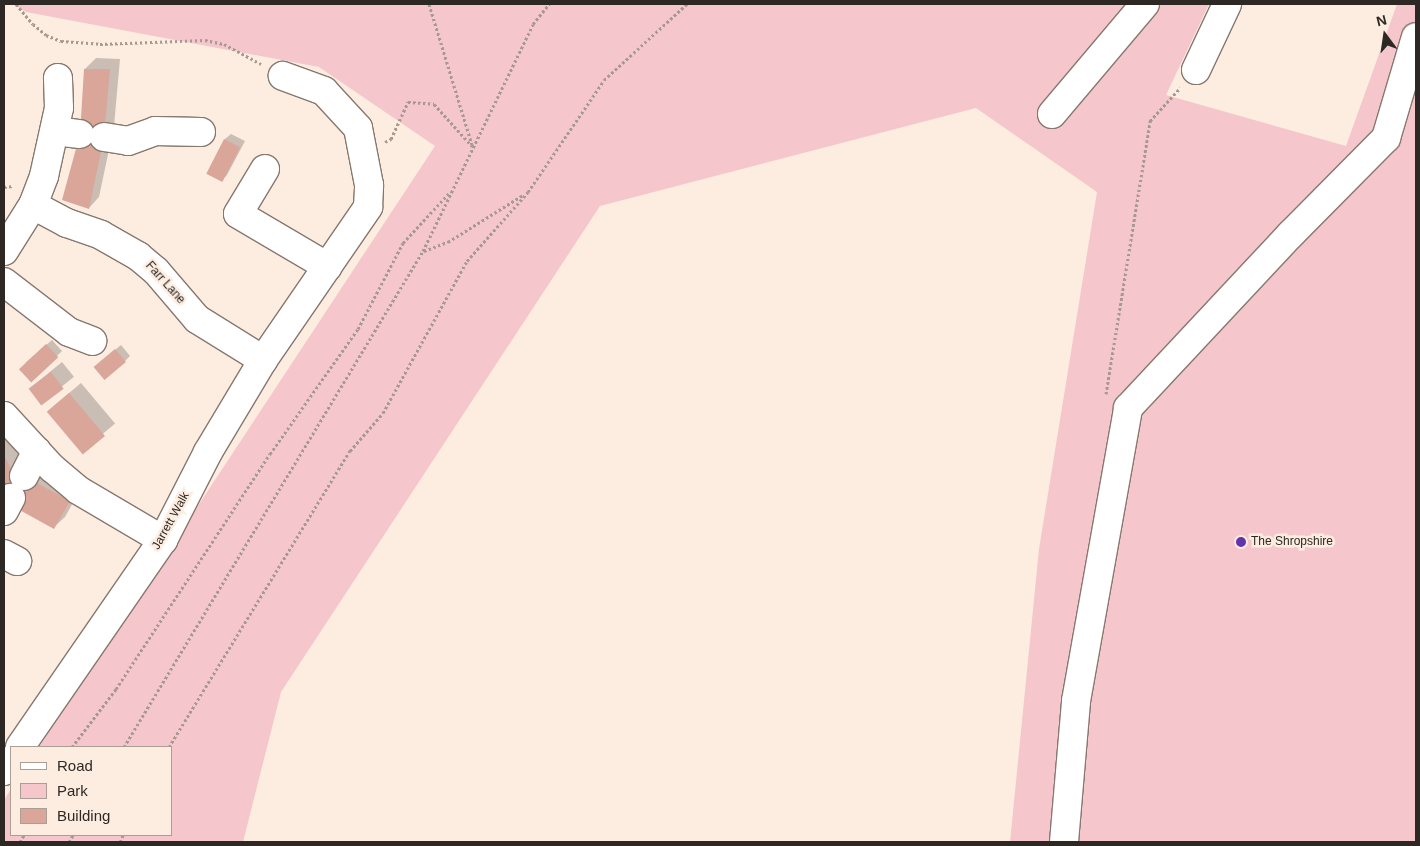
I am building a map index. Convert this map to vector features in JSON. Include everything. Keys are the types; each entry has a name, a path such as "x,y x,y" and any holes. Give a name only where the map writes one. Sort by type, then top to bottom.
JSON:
{"street":[{"path":"1052,114 1145,4"},
{"path":"1196,70 1227,4"},
{"path":"1064,842 1076,701 1128,408 1291,234 1386,138 1416,37"},
{"name":"Jarrett Walk","path":"21,746 162,540 208,452 263,360 368,207 370,185 358,128 324,91 283,76"},
{"path":"58,78 59,108 79,134 128,140 155,131 201,132"},
{"path":"4,250 33,205 44,176 79,134"},
{"path":"265,168 238,214 321,278"},
{"name":"Farr Lane","path":"33,205 67,223 101,235 138,256 156,271 197,319 263,360"},
{"path":"4,282 69,332 92,341"},
{"path":"4,416 52,468 78,490 162,540"},
{"path":"13,495 37,451"}],"path":[{"path":"16,4 33,24 46,35 61,42 75,44 205,40 224,44 283,76"},
{"path":"429,4 472,146"},
{"path":"125,746 423,251 532,24 549,4"},
{"path":"171,746 350,451 384,414 467,260 528,192 604,80 687,4"},
{"path":"1105,400 1150,121 1196,70"},
{"path":"364,153 391,139 408,102 434,104 472,146"},
{"path":"73,746 116,689 270,454 358,329 403,243 452,190"},
{"path":"423,251 448,242 528,192"}],"green space":[{"path":"13,4 1209,4 1166,95 1346,146 1397,4 1416,4 1416,842 1010,842 1039,549 1097,192 976,108 600,206 281,692 243,842 4,842 4,800 10,791 10,836 172,836 172,746 40,746 435,146 319,67 26,12"}],"building":[{"path":"84,69 110,69 104,137 89,209 62,200 80,134"},
{"path":"224,139 240,147 222,182 206,174"},
{"path":"46,344 58,357 31,382 19,369"},
{"path":"115,349 126,362 104,380 94,367"},
{"path":"51,372 64,389 41,406 29,389"},
{"path":"69,393 105,436 83,455 47,412"},
{"path":"4,455 11,469 70,501 54,529 16,508 4,494"}],"place":[{"name":"The Shropshire","path":"1241,542"}]}
